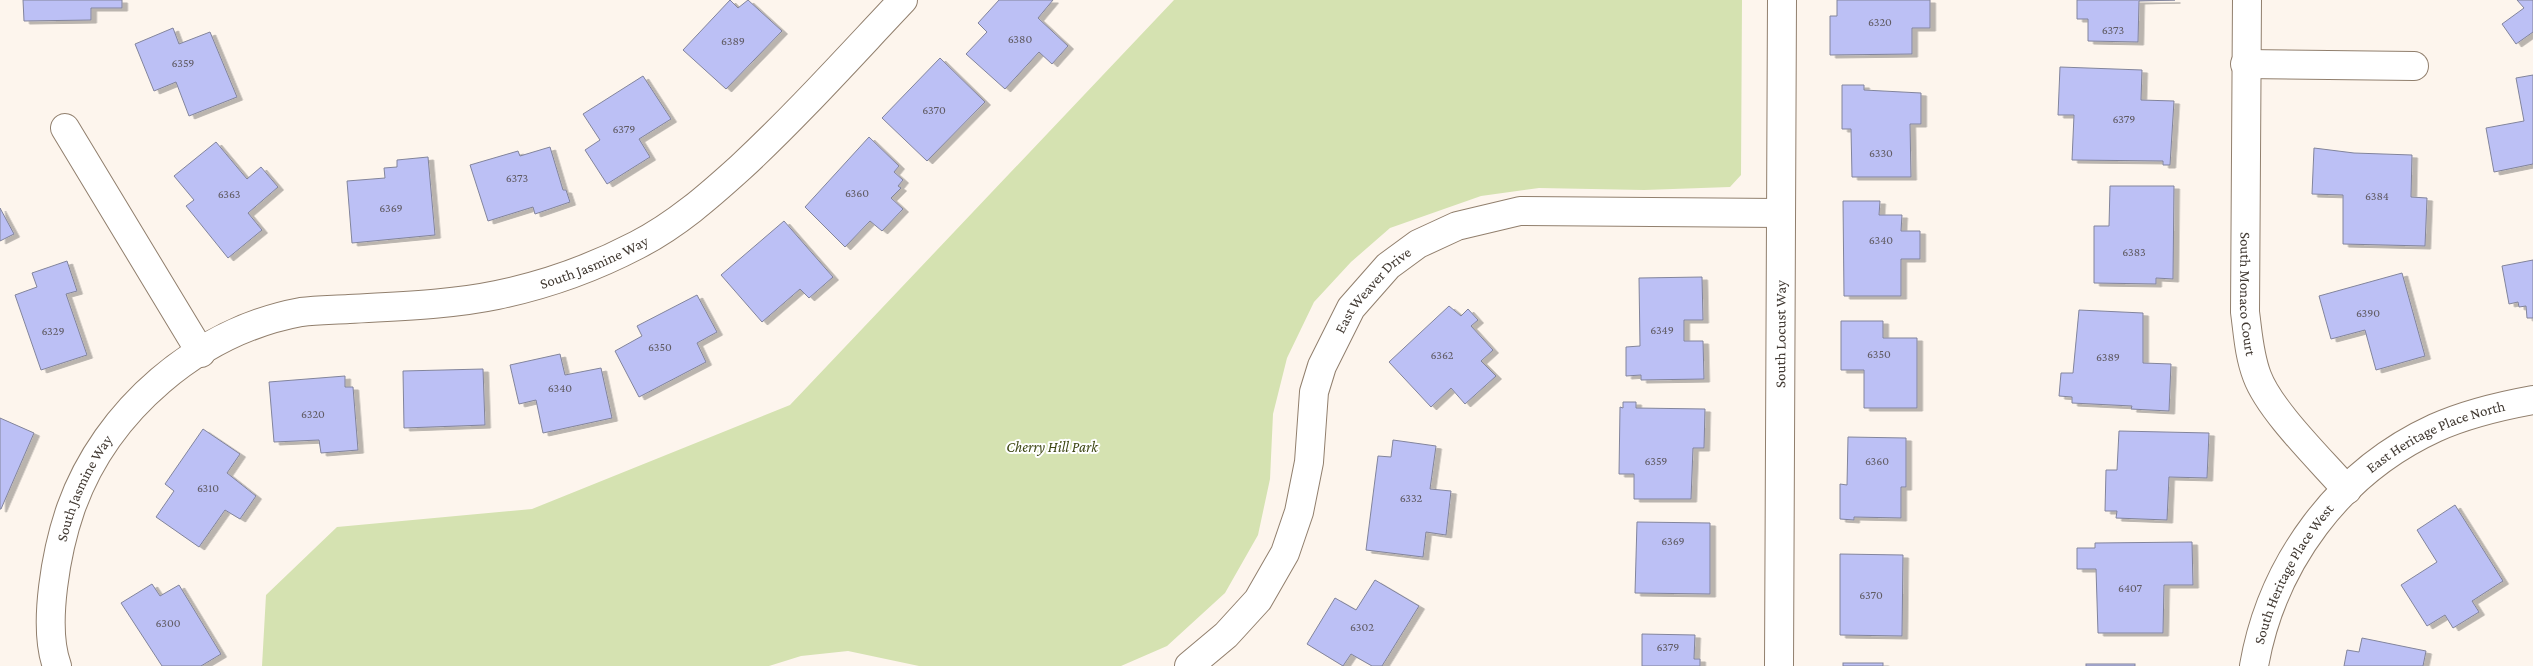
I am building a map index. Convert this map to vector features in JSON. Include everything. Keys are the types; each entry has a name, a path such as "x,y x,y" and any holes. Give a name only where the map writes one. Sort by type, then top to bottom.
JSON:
{"street":[{"name":"South Jasmine Way","path":"57,666 52,620 54,576 62,534 76,494 97,453 128,411 169,372 215,343 259,323 302,312 424,304 496,295 568,275 638,244 708,198 777,134 903,0"},
{"name":"South Locust Way","path":"1779,666 1782,0"},
{"name":"South Monaco Court","path":"2247,0 2245,64 2245,312 2250,353 2258,378 2271,403 2348,490"},
{"path":"2245,64 2414,66"},
{"path":"66,128 201,353"},
{"name":"East Weaver Drive","path":"1188,666 1226,635 1258,600 1285,553 1299,512 1309,462 1314,392 1322,366 1351,308 1388,266 1418,244 1457,226 1520,211 1781,213"},
{"name":"East Heritage Place North","path":"2348,490 2396,449 2435,428 2477,412 2533,400"},
{"name":"South Heritage Place West","path":"2254,666 2265,615 2281,580 2300,546 2327,510 2348,490"}],"green space":[{"name":"Cherry Hill Park","path":"1174,0 1742,0 1741,175 1730,187 1644,190 1539,188 1481,196 1390,228 1351,262 1314,302 1287,358 1273,414 1270,479 1258,535 1225,593 1167,646 1121,666 919,666 848,651 801,656 769,666 262,666 266,595 337,527 532,509 790,405"}],"building":[{"path":"23,0 122,0 122,8 91,8 91,20 24,21"},
{"path":"730,0 738,8 748,0 782,31 726,89 683,50"},
{"path":"999,0 1053,0 1038,18 1068,46 1052,64 1039,52 1005,89 966,54 987,32 978,23"},
{"path":"1837,0 1930,0 1930,28 1912,28 1912,54 1830,55 1830,16 1837,16"},
{"path":"2077,0 2175,0 2139,1 2138,42 2088,41 2088,19 2077,19"},
{"path":"2517,0 2533,0 2533,32 2516,44 2502,24 2524,8"},
{"path":"173,28 179,44 210,32 237,97 189,116 176,82 154,91 135,44"},
{"path":"940,58 985,102 927,161 882,118"},
{"path":"2060,67 2142,70 2141,100 2174,101 2170,165 2163,165 2163,161 2072,160 2074,115 2058,115"},
{"path":"2533,75 2533,164 2494,172 2486,128 2524,121 2516,78"},
{"path":"643,76 671,119 639,139 650,157 607,184 585,150 600,140 583,114"},
{"path":"1842,85 1864,85 1864,90 1921,93 1921,124 1910,124 1911,177 1852,177 1851,129 1842,129"},
{"path":"869,137 899,166 894,172 903,180 898,186 901,188 891,198 903,209 882,231 870,221 845,247 805,207"},
{"path":"216,142 247,179 261,167 278,187 248,213 262,230 228,258 186,206 194,200 174,176"},
{"path":"550,147 563,190 566,190 570,202 535,214 533,207 488,221 470,165 518,151 520,156"},
{"path":"2314,148 2354,153 2412,155 2411,197 2427,198 2425,246 2343,244 2343,195 2312,194"},
{"path":"428,157 435,235 352,243 347,181 385,178 384,168 397,167 397,160"},
{"path":"2110,186 2174,186 2173,279 2156,278 2156,284 2094,283 2094,226 2109,226"},
{"path":"1843,201 1880,201 1879,215 1902,215 1901,231 1920,231 1920,259 1901,259 1901,296 1844,296"},
{"path":"0,208 14,234 0,241"},
{"path":"784,221 833,277 809,298 800,289 762,322 721,275"},
{"path":"2533,260 2533,318 2527,318 2526,306 2519,307 2518,302 2509,304 2502,266"},
{"path":"67,261 77,291 66,294 87,355 41,370 15,295 37,287 32,273"},
{"path":"2402,273 2425,356 2376,370 2365,330 2331,339 2319,296"},
{"path":"1702,277 1703,320 1684,320 1684,341 1703,341 1704,379 1641,380 1641,375 1626,376 1626,347 1640,346 1639,278"},
{"path":"697,295 717,332 697,343 706,362 639,397 615,351 642,336 637,326"},
{"path":"1449,306 1461,316 1468,309 1478,320 1471,326 1493,350 1481,361 1496,376 1465,404 1451,388 1431,407 1389,362"},
{"path":"2079,310 2143,313 2143,363 2171,364 2169,411 2131,409 2132,406 2072,403 2072,397 2059,396 2061,373 2073,373"},
{"path":"1841,321 1883,321 1883,338 1917,338 1917,408 1864,408 1864,370 1841,370"},
{"path":"560,354 565,375 601,368 612,418 543,433 536,400 519,404 510,365"},
{"path":"483,369 485,425 404,428 403,371"},
{"path":"345,376 345,387 353,387 358,450 321,453 319,440 274,442 269,382"},
{"path":"1623,402 1636,402 1636,408 1705,409 1704,448 1693,448 1691,499 1634,499 1634,474 1619,474 1620,407 1623,408"},
{"path":"0,418 34,433 1,509 0,509"},
{"path":"203,429 240,454 227,473 256,496 240,519 225,510 199,547 156,517 174,491 165,484"},
{"path":"2119,431 2209,433 2207,478 2169,477 2167,520 2116,518 2117,511 2105,511 2106,470 2117,470"},
{"path":"1848,437 1906,438 1906,487 1901,487 1901,518 1854,517 1854,520 1840,519 1840,484 1847,485"},
{"path":"1393,440 1436,446 1430,489 1451,491 1446,535 1426,532 1423,557 1366,550 1378,456 1391,457"},
{"path":"2455,505 2503,581 2472,601 2479,612 2453,628 2445,615 2427,626 2401,585 2437,562 2417,530"},
{"path":"1637,522 1710,523 1710,594 1635,593"},
{"path":"2192,542 2193,585 2164,585 2163,633 2098,633 2096,569 2077,569 2077,548 2095,548 2095,543"},
{"path":"1840,554 1903,555 1902,636 1840,635"},
{"path":"1375,580 1419,606 1382,666 1372,666 1351,654 1343,666 1307,644 1335,598 1356,610"},
{"path":"152,584 160,596 179,585 221,654 201,666 162,666 121,603"},
{"path":"1642,634 1695,635 1694,659 1700,659 1700,666 1642,666"},
{"path":"2362,638 2426,651 2423,666 2344,666 2347,650 2359,652"},
{"path":"1843,663 1883,663 1883,666 1843,666"},
{"path":"2086,664 2135,664 2135,666 2086,666"}]}
